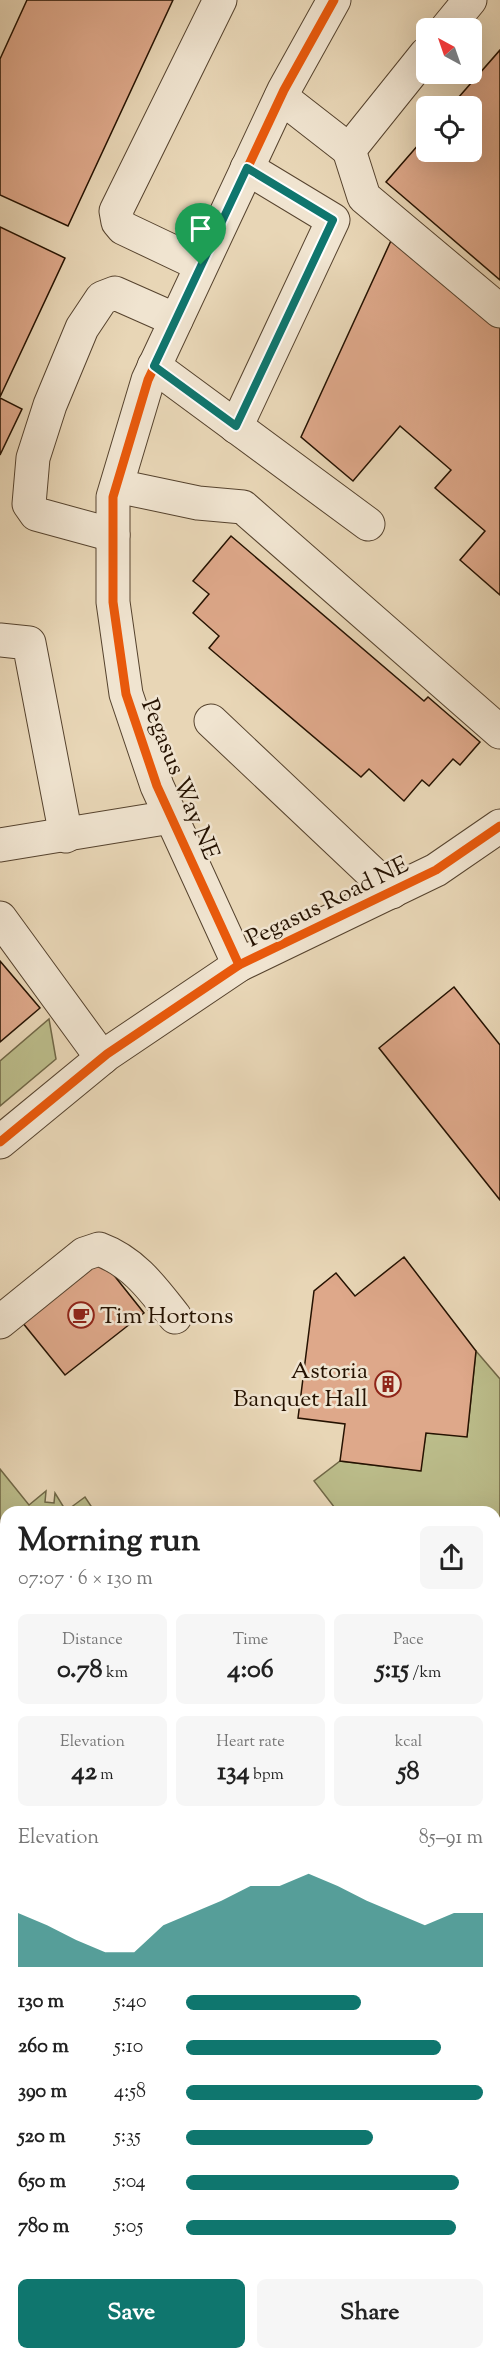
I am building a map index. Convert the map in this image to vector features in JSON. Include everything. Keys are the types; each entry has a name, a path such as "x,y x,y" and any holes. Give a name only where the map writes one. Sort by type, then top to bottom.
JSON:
{"street":[{"path":"201,265 123,228 118,222 116,211 220,0"},
{"name":"Pegasus Way NE","path":"239,965 157,786 126,694 113,602 113,497 154,366 281,97 334,0"},
{"path":"455,18 470,0"},
{"path":"349,150 416,66"},
{"path":"281,97 349,150 364,197 500,311"},
{"path":"236,426 333,220 247,168"},
{"path":"113,535 36,514 29,504 33,458 50,405 82,328 102,298 115,292 176,320"},
{"path":"154,366 368,525"},
{"path":"117,486 198,503 243,507 500,732"},
{"path":"0,640 29,643 66,836"},
{"path":"211,721 392,892"},
{"path":"0,845 171,817"},
{"name":"Pegasus Road NE","path":"0,1142 102,1058 239,965 436,870 500,826"},
{"path":"0,918 102,1058"},
{"path":"0,1323 84,1254 99,1250 120,1258 132,1268 149,1283 175,1317"}],"green space":[{"path":"49,1019 56,1059 0,1106 0,1061"},
{"path":"476,1351 500,1379 500,1506 333,1506 314,1481 340,1461 420,1471 426,1433 467,1436"},
{"path":"0,1469 29,1505 46,1491 45,1502 54,1503 55,1493 63,1506 0,1506"},
{"path":"85,1497 91,1506 73,1506"}],"building":[{"path":"27,0 173,0 68,226 0,195 0,59"},
{"path":"500,50 500,280 386,182 416,148 416,162 482,162 482,96 460,96 470,84 482,84 482,71"},
{"path":"0,227 65,258 0,397"},
{"path":"395,232 500,323 500,595 460,560 485,531 435,488 451,470 400,426 353,481 301,437"},
{"path":"0,398 22,409 0,455"},
{"path":"231,536 424,701 428,697 480,742 460,765 453,759 429,786 422,780 404,801 369,769 361,777 209,648 219,636 193,613 209,594 193,581"},
{"path":"0,961 40,1008 0,1042"},
{"path":"454,987 500,1045 500,1200 379,1048"},
{"name":"Tim Hortons","path":"97,1254 144,1313 65,1375 18,1317"},
{"name":"Astoria Banquet Hall","path":"404,1257 476,1351 467,1437 426,1433 421,1471 340,1461 345,1424 298,1418 314,1291 336,1273 355,1296"}],"cycle path":[{"path":"239,965 157,786 126,694 113,602 113,497 148,380 284,90 334,0"},
{"path":"0,1142 107,1054 239,965 436,870 500,826"}],"place":[{"name":"Tim Hortons","path":"81,1315"},
{"name":"Astoria Banquet Hall","path":"388,1384"}],"route":[{"path":"247,168 333,220 236,426 154,366 201,265 247,168"}]}
